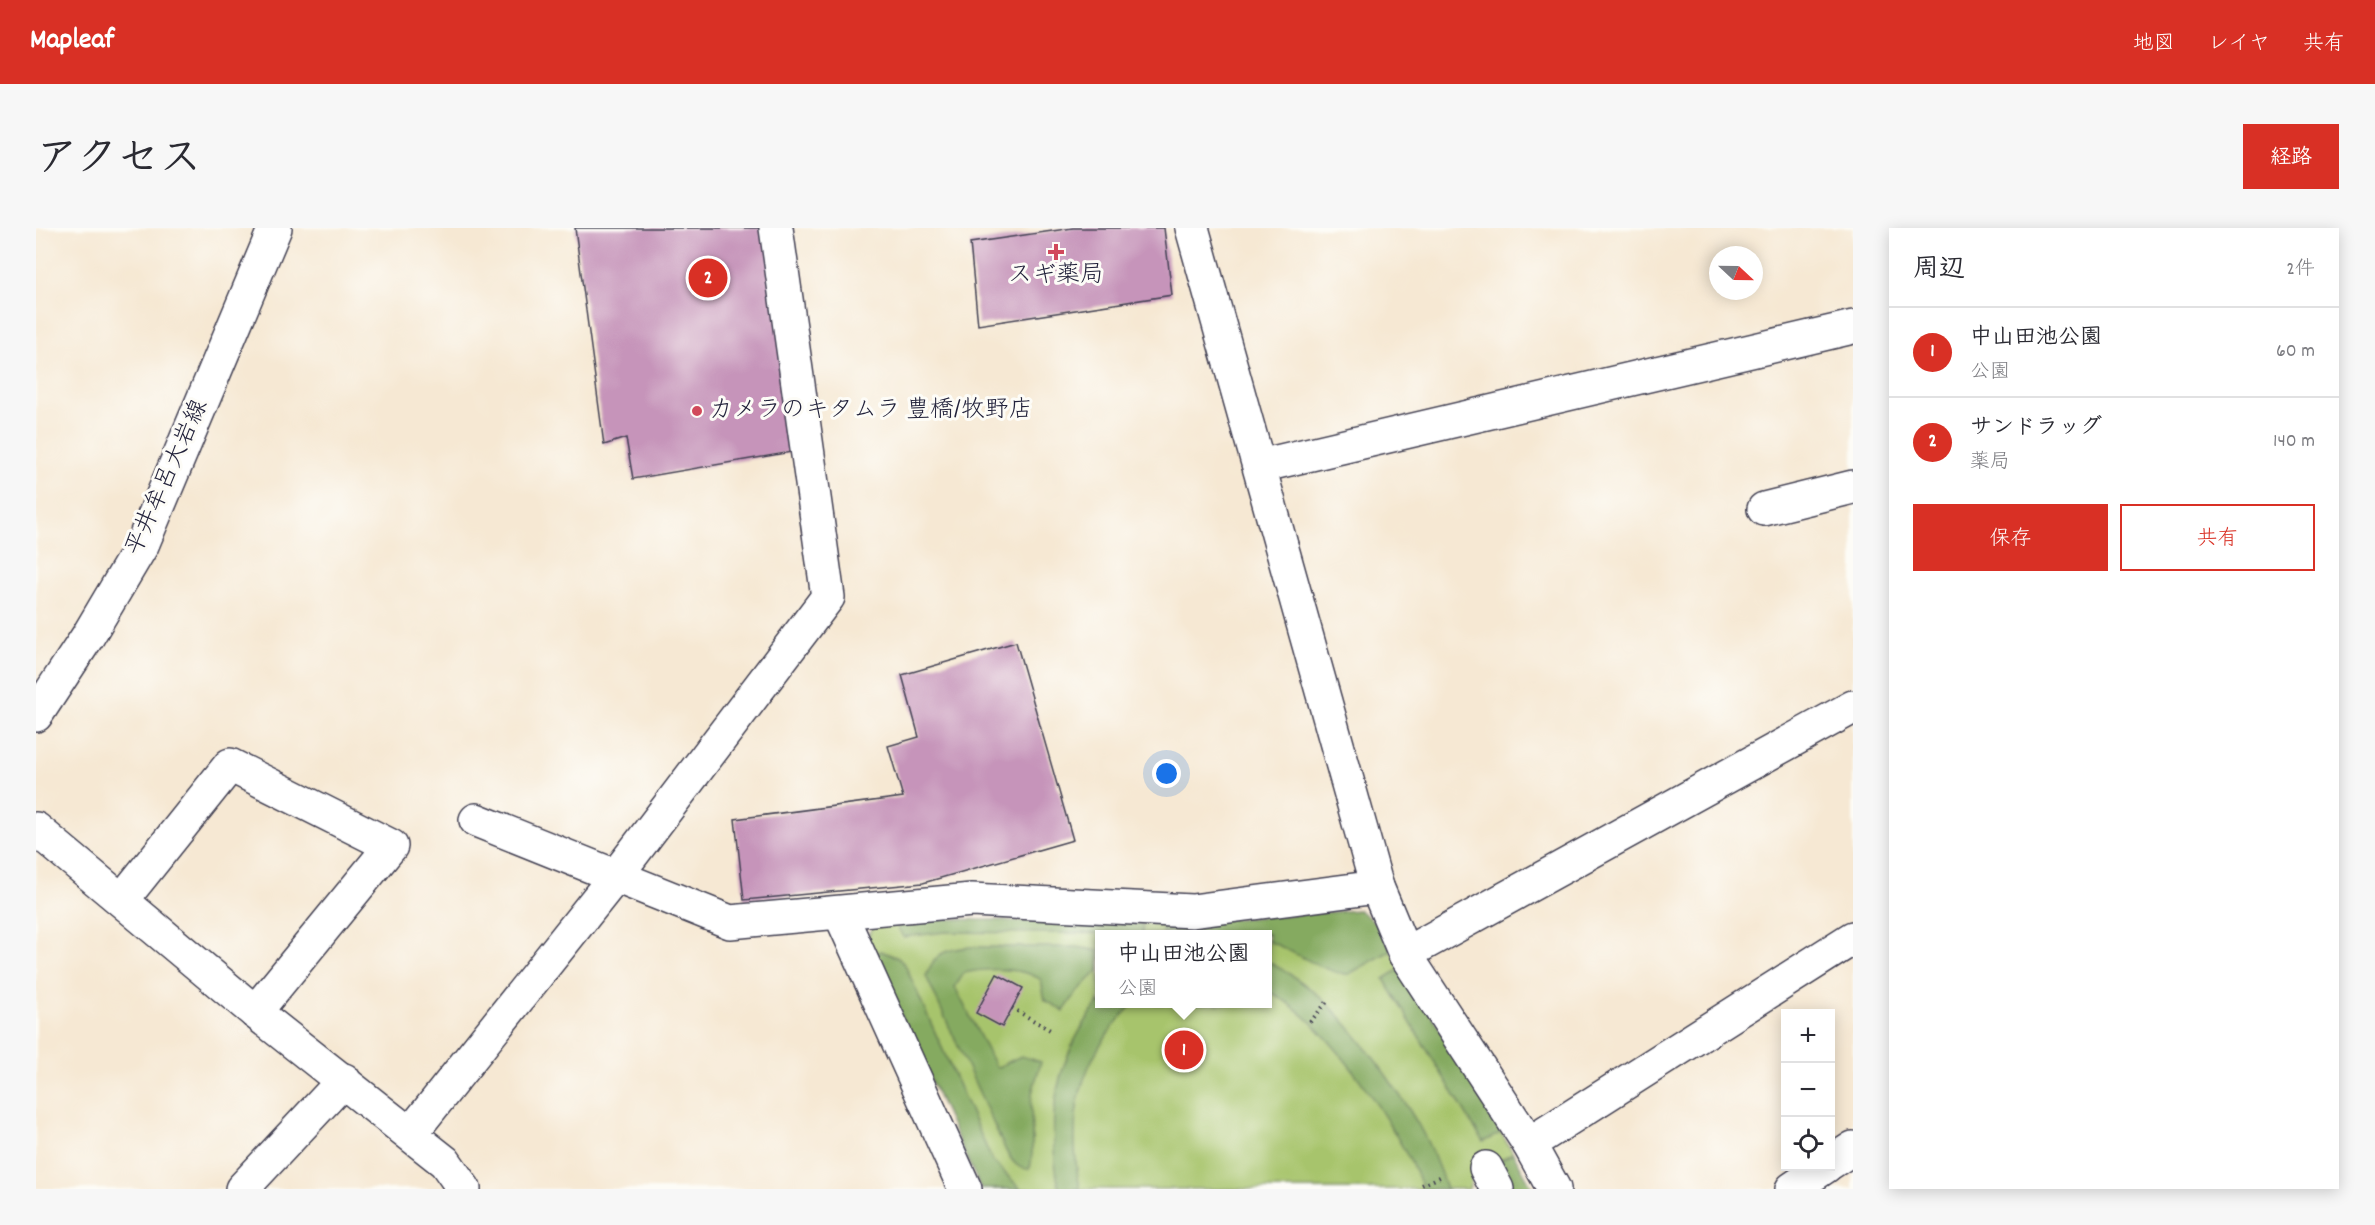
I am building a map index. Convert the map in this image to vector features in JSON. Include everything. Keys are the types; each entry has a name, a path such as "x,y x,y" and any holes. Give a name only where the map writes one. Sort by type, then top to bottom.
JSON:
{"street":[{"name":"平井牟呂大岩線","path":"36,715 88,636 142,545 275,228"},
{"path":"411,1133 615,877 828,597 776,228"},
{"path":"1192,228 1377,887 1406,954 1529,1144 1554,1189"},
{"path":"1260,466 1853,327"},
{"path":"1764,510 1853,487"},
{"path":"1406,954 1853,707"},
{"path":"122,900 230,765 391,846 255,1012"},
{"path":"476,820 730,922 972,900 1192,911 1377,887"},
{"path":"36,829 255,1012 411,1133 445,1162 464,1189"},
{"path":"840,913 965,1189"},
{"path":"1529,1144 1853,938"},
{"path":"242,1189 344,1080"},
{"path":"1835,1160 1853,1148"},
{"path":"1792,1189 1820,1171"}],"path":[{"path":"1310,1022 1327,1002"},
{"path":"1012,1008 1052,1031"},
{"path":"1422,1185 1442,1176"}],"green space":[{"path":"1359,910 1403,967 1513,1153 1473,1175 1469,1189 981,1189 866,940 873,927 950,919 1182,925"},
{"path":"1359,910 1376,923 1392,950 1349,974 1321,967 1272,943 1272,930 1162,930 1163,924"},
{"path":"950,919 1143,924 1142,930 1095,930 1095,934 945,932 903,937 896,924"},
{"path":"1077,947 1095,950 1095,974 1077,992 1064,1011 1045,1000 1041,980 1025,973 982,970 964,973 955,987 995,1066 998,1067 1021,1056 1041,1062 1032,1094 1032,1155 1029,1169 1018,1166 1006,1151 926,976 933,962 942,953 955,949"},
{"path":"881,951 898,958 905,965 992,1160 1021,1189 981,1189 873,955"},
{"path":"1272,964 1317,994 1357,1036 1392,1083 1419,1126 1434,1155 1446,1189 1424,1189 1397,1137 1359,1078 1315,1026 1272,994"},
{"path":"1403,967 1501,1133 1483,1142 1384,979"},
{"path":"1095,1008 1129,1008 1100,1045 1081,1089 1076,1112 1075,1136 1080,1189 1059,1189 1053,1137 1057,1090 1063,1067 1084,1023"},
{"path":"1513,1153 1533,1189 1511,1189 1496,1163"}],"building":[{"path":"575,228 768,228 792,452 633,479 626,438 604,445"},
{"path":"1073,228 1164,228 1172,295 978,325 970,243"},
{"path":"1016,642 1073,840 923,883 744,900 735,819 903,797 888,746 919,737 902,675"},
{"path":"997,974 1023,988 1002,1027 976,1013"}],"place":[{"name":"スギ薬局","path":"1056,252"},
{"name":"サンドラッグ","path":"708,278"},
{"name":"カメラのキタムラ 豊橋/牧野店","path":"697,411"},
{"name":"中山田池公園","path":"1184,1050"}]}
